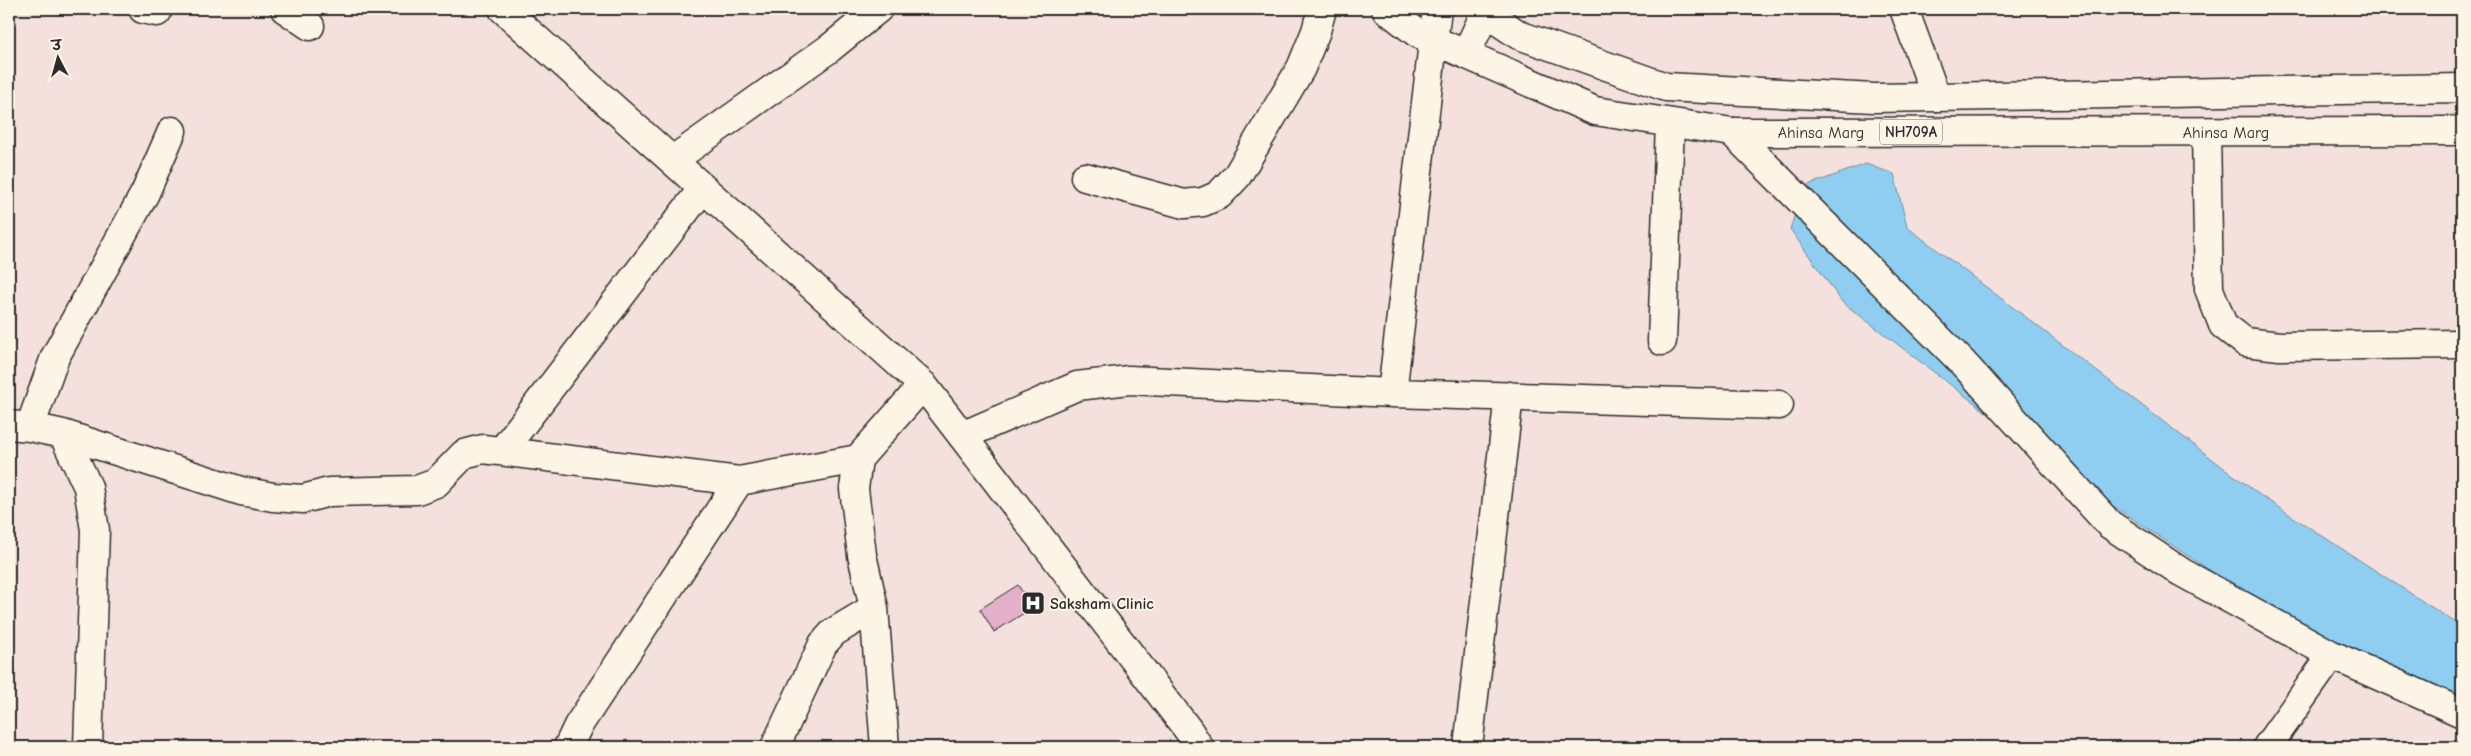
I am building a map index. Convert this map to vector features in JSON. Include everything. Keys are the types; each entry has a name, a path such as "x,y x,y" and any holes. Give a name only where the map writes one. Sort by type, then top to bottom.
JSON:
{"main road":[{"path":"285,9 310,26"},
{"path":"503,9 923,385 1199,747"},
{"path":"673,160 830,48 878,9"},
{"path":"1085,177 1184,204 1203,202 1219,195 1237,176 1301,68 1316,31 1322,9"},
{"name":"Ahinsa Marg","path":"1386,9 1417,33 1595,111 1732,132 2462,131"},
{"path":"1392,393 1437,9"},
{"path":"1904,9 1936,97"},
{"path":"1466,54 1484,10"},
{"name":"NH709A","path":"1484,10 1519,35 1666,87 1874,98 2462,88"},
{"path":"1662,341 1670,122"},
{"path":"172,131 145,193 19,426 63,434 242,491 273,497 303,499 329,492 417,490 436,483 464,454 483,449 739,481 858,459"},
{"path":"1732,132 1962,362 2109,524 2181,572 2332,655 2462,714"},
{"path":"2206,132 2209,289 2223,325 2245,342 2280,346 2462,344"},
{"path":"502,451 703,188"},
{"path":"962,436 1077,386 1128,380 1392,393 1779,405"},
{"path":"885,747 874,608 862,555 854,489 858,459 923,385"},
{"path":"1468,747 1510,396"},
{"path":"63,434 88,487 93,507 95,530 88,747"},
{"path":"568,747 578,726 739,481"},
{"path":"775,747 823,644 834,632 874,608"},
{"path":"2267,747 2332,655"}],"water":[{"path":"1866,164 1894,174 1907,227 2261,496 2462,627 2462,726 2420,710 2086,488 1842,302 1790,229 1805,186"}],"building":[{"path":"1018,585 1032,608 994,632 980,609"}],"place":[{"name":"Saksham Clinic","path":"1033,603"}]}
